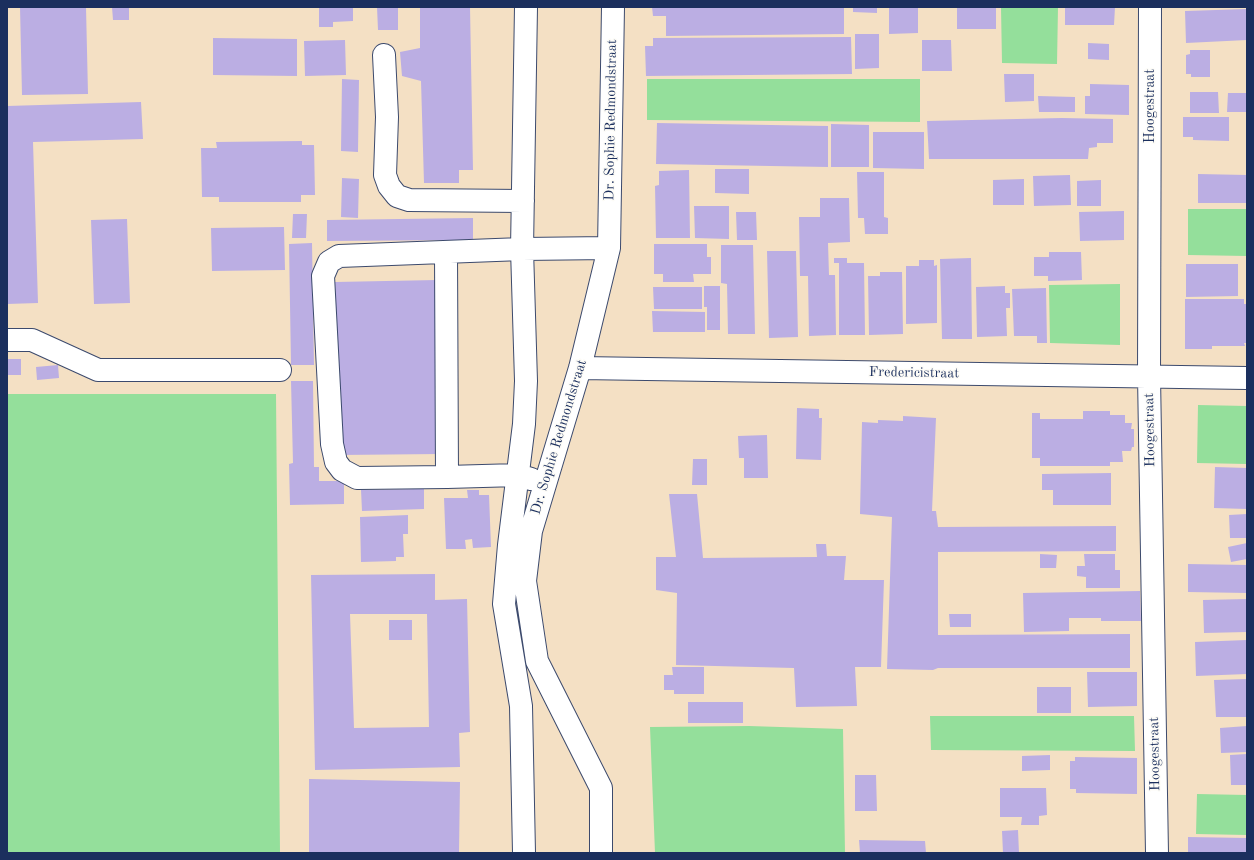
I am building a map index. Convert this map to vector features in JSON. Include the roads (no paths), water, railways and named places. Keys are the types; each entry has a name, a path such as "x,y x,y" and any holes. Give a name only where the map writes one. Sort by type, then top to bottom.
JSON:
{"street":[{"name":"Dr. Sophie Redmondstraat","path":"524,853 521,706 504,604 509,545 524,424 526,382 522,249 526,7"},
{"name":"Dr. Sophie Redmondstraat","path":"601,853 601,788 537,661 525,581 531,530 580,368 609,248 613,7"},
{"name":"Hoogestraat","path":"1150,7 1149,376 1157,853"},
{"path":"384,54 386,117 385,175 389,186 397,196 409,200 523,201"},
{"path":"545,483 518,475 357,478 342,470 336,462 332,444 324,276 329,262 339,256 522,249 609,248"},
{"path":"446,252 447,477"},
{"path":"7,340 32,340 98,370 280,370"},
{"name":"Fredericistraat","path":"580,368 1247,378"}]}
